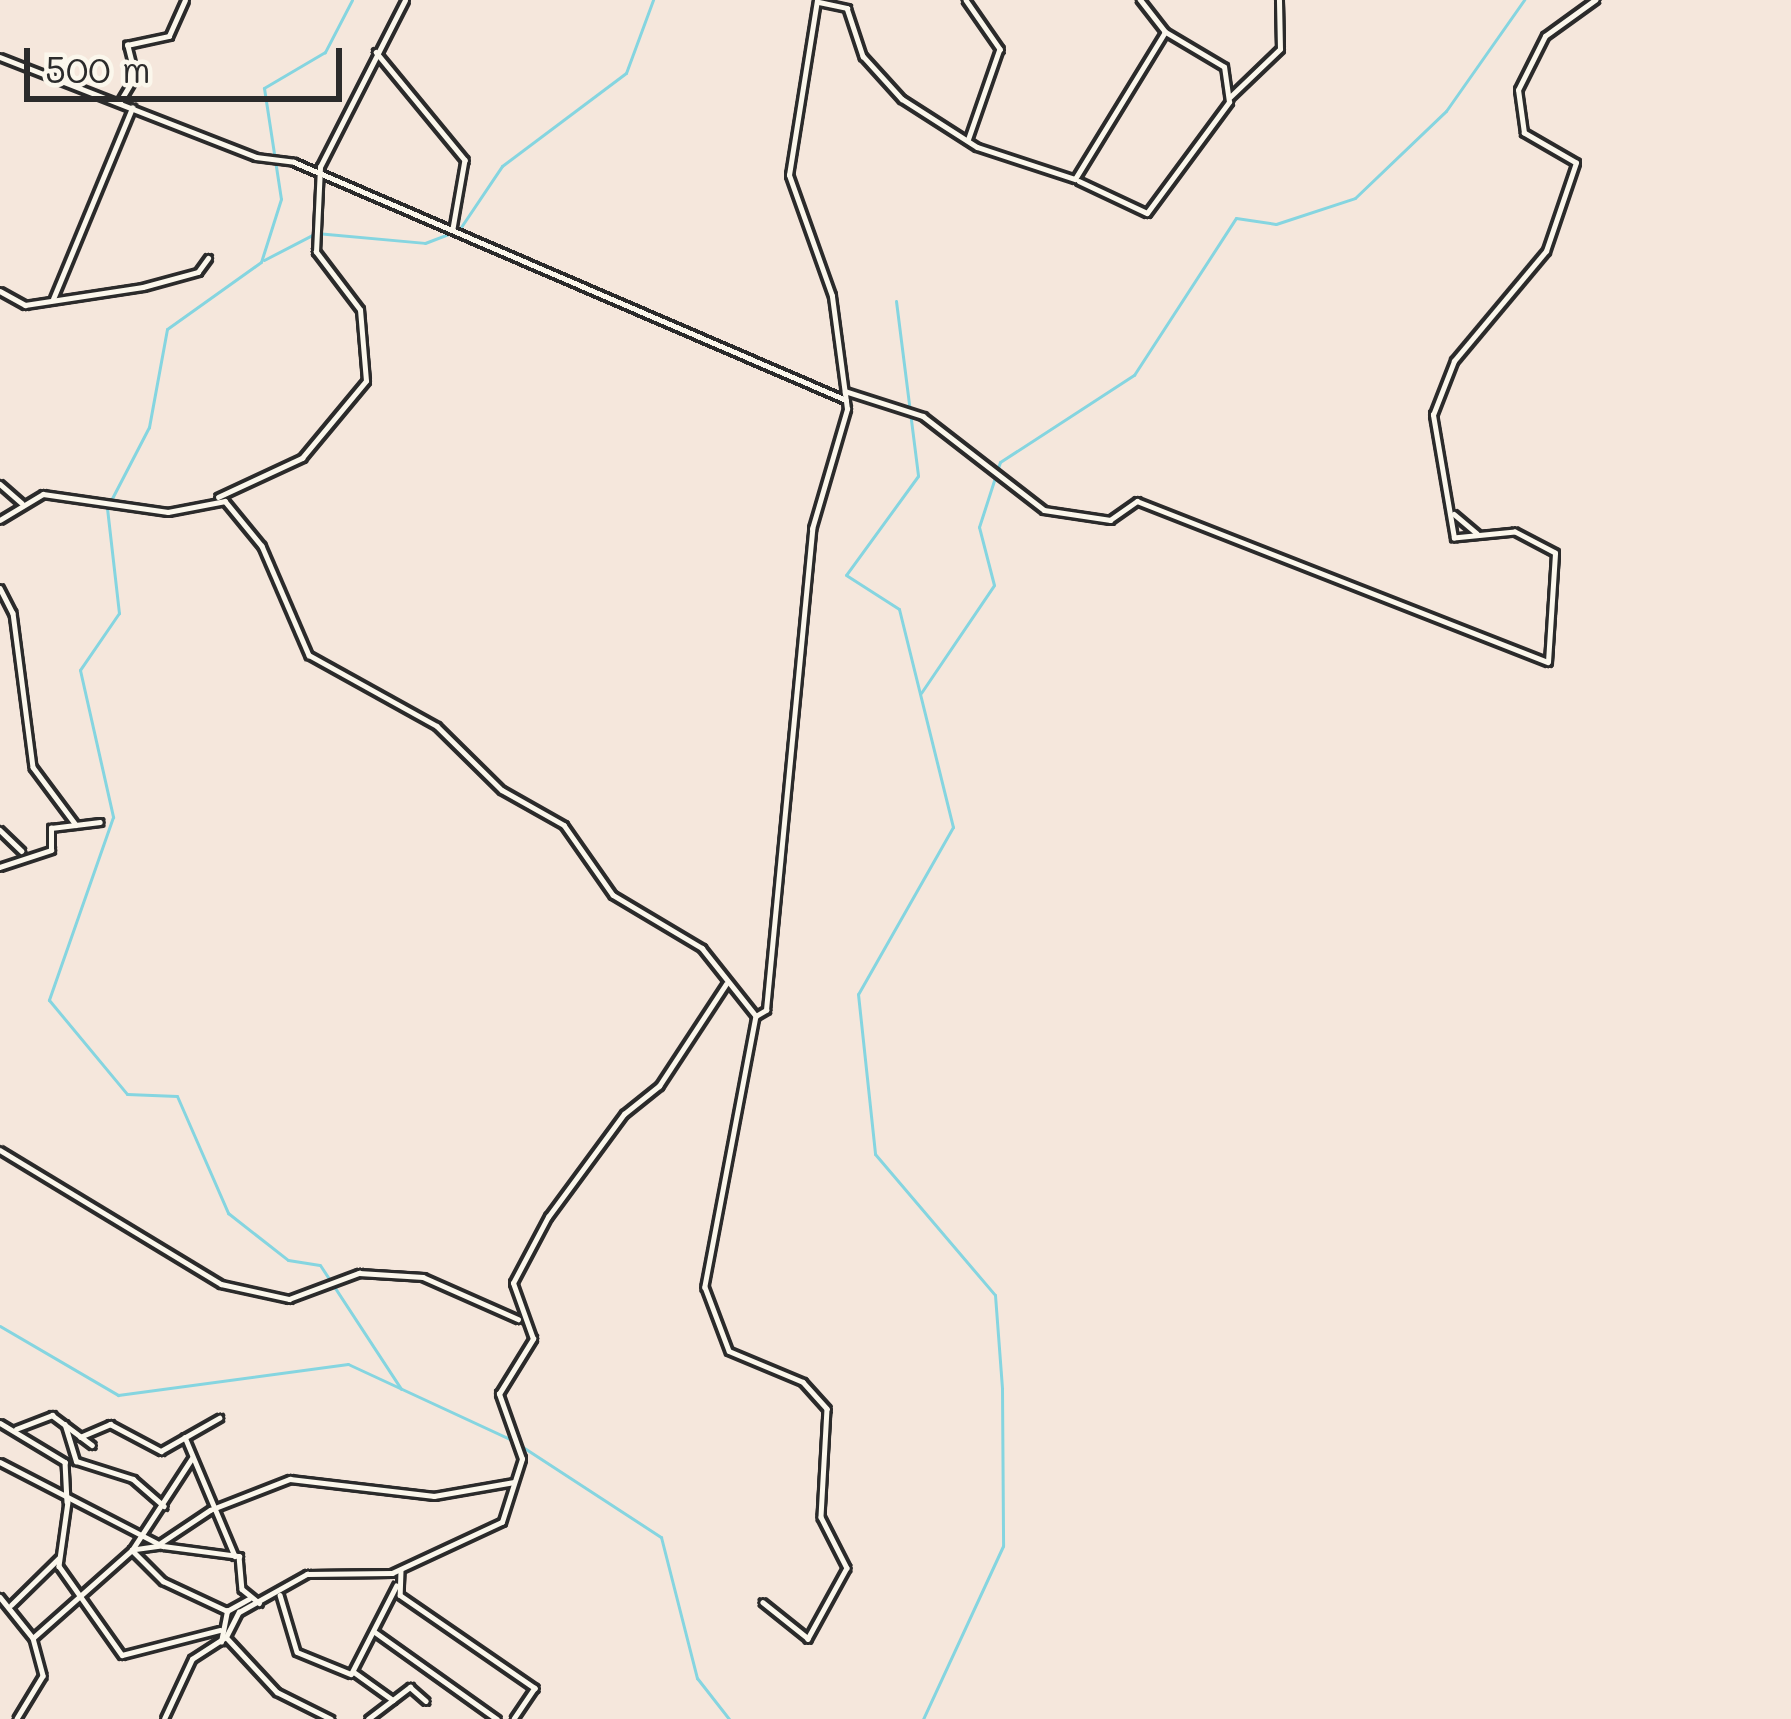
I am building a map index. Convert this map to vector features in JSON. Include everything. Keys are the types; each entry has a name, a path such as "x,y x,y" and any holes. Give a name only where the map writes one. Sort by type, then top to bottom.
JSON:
{"street":[{"path":"118,104 135,76 127,45 169,37 185,0"},
{"path":"0,520 43,494 168,512 218,497 302,458 366,381 360,310 316,252 321,178 328,138 366,88 376,52 405,0"},
{"path":"763,1603 808,1639 847,1568 821,1517 827,1409 802,1382 729,1351 705,1287 756,1016 766,1010 812,530 846,400 832,296 789,175 817,0 848,8 866,60 968,141 1076,179 1147,213 1231,97 1280,49 1280,0"},
{"path":"966,0 1000,49 968,141"},
{"path":"1140,0 1166,32 1224,67 1231,97"},
{"path":"845,391 923,416 1044,510 1110,520 1137,501 1547,662 1553,549 1515,532 1454,538 1454,514 1433,421 1441,385 1539,265 1575,174 1575,157 1524,133 1521,78 1545,37 1595,0"},
{"path":"1076,179 1166,32"},
{"path":"376,52 465,160 453,229"},
{"path":"0,57 453,229 846,400"},
{"path":"52,299 132,108"},
{"path":"1,294 25,305 147,286 172,271 199,272 208,258"},
{"path":"0,484 22,503"},
{"path":"218,497 262,546 309,656 437,726 502,790 564,825 613,895 702,948 756,1016"},
{"path":"1454,514 1481,535"},
{"path":"0,588 13,613 33,767 76,825"},
{"path":"0,867 24,852 47,853 51,828 100,822"},
{"path":"0,830 24,852"},
{"path":"241,1611 265,1605 312,1572 402,1568 502,1522 521,1449 499,1394 533,1339 518,1319 511,1291 548,1217 624,1114 658,1086 726,984"},
{"path":"0,1150 221,1284 289,1298 359,1273 423,1277 518,1319"},
{"path":"16,1429 48,1414 92,1445"},
{"path":"80,1437 110,1424 157,1451 219,1418"},
{"path":"0,1423 64,1462 68,1502 58,1559 9,1606"},
{"path":"65,1424 76,1461 133,1479 164,1506"},
{"path":"185,1437 210,1510 236,1556 242,1589 249,1599"},
{"path":"33,1638 86,1599 133,1549 192,1458"},
{"path":"0,1462 68,1502 161,1545 236,1556"},
{"path":"133,1549 161,1545 210,1510 290,1479 434,1496 514,1482"},
{"path":"130,1529 133,1549 163,1580 227,1612"},
{"path":"58,1559 132,1660 220,1630"},
{"path":"354,1672 402,1568"},
{"path":"396,1586 534,1686 514,1719"},
{"path":"242,1589 220,1630 223,1640 277,1692 331,1719"},
{"path":"280,1595 297,1652 354,1672 393,1700"},
{"path":"0,1598 33,1638 43,1681 17,1719"},
{"path":"164,1719 192,1659 223,1640 249,1599"},
{"path":"237,1600 265,1605"},
{"path":"375,1632 497,1719"},
{"path":"368,1719 410,1688 426,1701"}],"waterway":[{"path":"352,0 325,52 264,88 281,199 261,262 167,329 149,427 107,508 119,613 80,670 113,817 49,1000 127,1094 177,1096 228,1213 288,1260 320,1265 401,1389"},
{"path":"264,260 316,233 425,243 459,230 502,166 626,73 653,0"},
{"path":"921,693 994,585 979,527 1000,462 1134,375 1236,218 1276,224 1355,198 1446,111 1524,0"},
{"path":"896,301 918,476 846,575 899,609 953,827 858,994 875,1154 995,1295 1002,1389 1003,1546 923,1719"},
{"path":"0,1326 118,1395 348,1364 512,1440 661,1537 697,1678 729,1719"}]}
